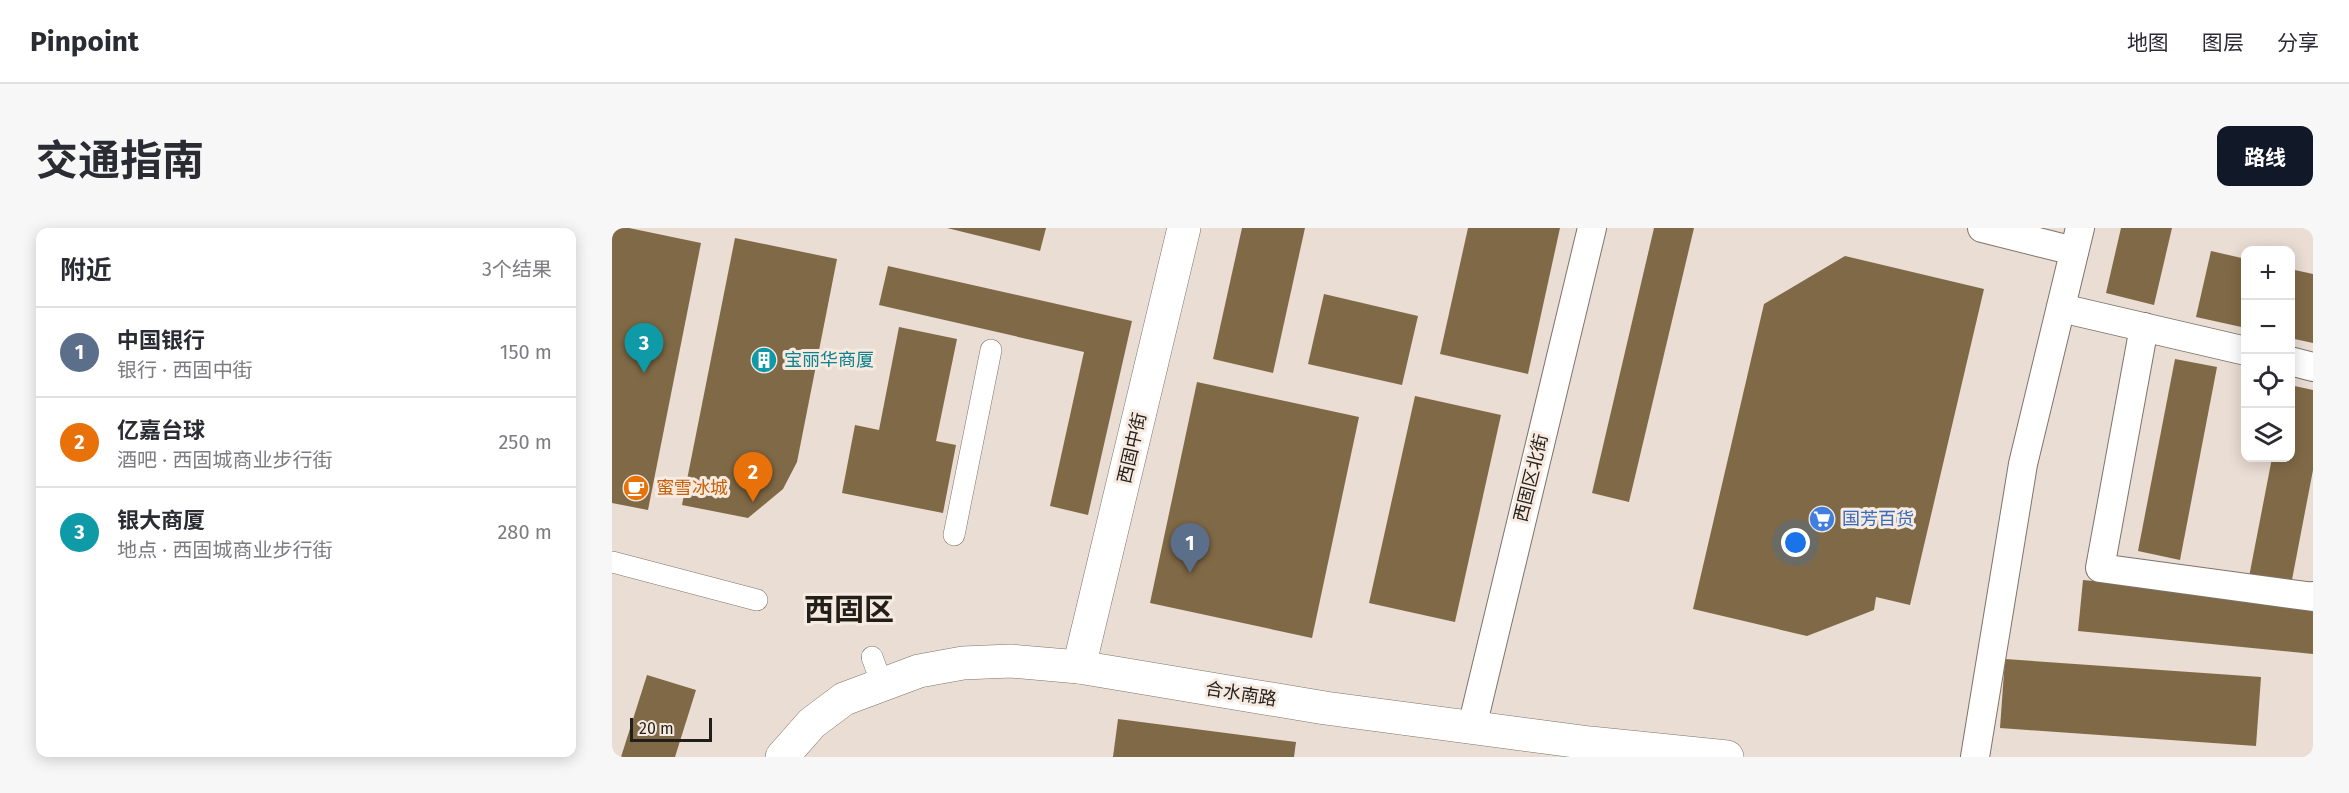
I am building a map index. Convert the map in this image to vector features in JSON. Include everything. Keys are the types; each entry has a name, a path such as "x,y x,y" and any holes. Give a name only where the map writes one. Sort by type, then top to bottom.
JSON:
{"main road":[{"name":"西固中街","path":"1079,667 1184,228"},
{"name":"合水南路","path":"782,757 812,723 877,670 919,671 963,663 1011,661 1079,667 1325,708 1590,743 1727,757"}],"street":[{"name":"西固区北街","path":"1472,727 1592,228"},
{"path":"1975,757 2023,464 2077,239 1982,228"},
{"path":"2061,308 2241,350"},
{"path":"2144,327 2100,568 2313,596"},
{"path":"954,535 991,350"},
{"path":"2295,362 2313,367"},
{"path":"612,562 756,600"}],"building":[{"path":"612,228 629,228 701,243 648,510 612,503"},
{"path":"947,228 1046,228 1040,251"},
{"path":"1242,228 1305,228 1273,373 1213,359"},
{"path":"1468,228 1560,228 1528,374 1440,354"},
{"path":"1654,228 1694,228 1629,502 1592,493"},
{"path":"2121,228 2172,228 2154,305 2106,293"},
{"name":"宝丽华商厦","path":"735,238 837,259 797,462 783,489 748,518 682,505"},
{"path":"2211,251 2241,258 2241,327 2196,317"},
{"name":"国芳百货","path":"1845,256 1984,289 1910,605 1876,597 1874,610 1807,636 1693,609 1764,304"},
{"path":"888,266 1132,321 1088,515 1050,506 1084,352 879,305"},
{"path":"2295,270 2313,274 2313,343 2295,339"},
{"path":"1324,294 1418,316 1402,385 1308,364"},
{"path":"899,327 957,339 936,441 956,445 943,513 842,493 855,425 879,430"},
{"path":"2175,359 2217,367 2180,560 2138,551"},
{"path":"1197,382 1359,417 1312,638 1150,603"},
{"path":"2295,386 2313,390 2313,470 2291,585 2249,577 2271,462 2295,462"},
{"path":"1415,396 1501,415 1455,622 1369,603"},
{"path":"2083,580 2313,603 2313,654 2078,631"},
{"path":"2005,659 2261,677 2256,746 2000,728"},
{"path":"647,675 696,690 675,757 621,757"},
{"path":"1118,719 1296,742 1294,757 1113,757"}],"place":[{"name":"宝丽华商厦","path":"764,360"},
{"name":"银大商厦","path":"644,373"},
{"name":"蜜雪冰城","path":"636,488"},
{"name":"亿嘉台球","path":"753,502"},
{"name":"国芳百货","path":"1822,519"},
{"name":"中国银行","path":"1190,573"}],"district":[{"name":"西固区","path":"849,610"}]}
